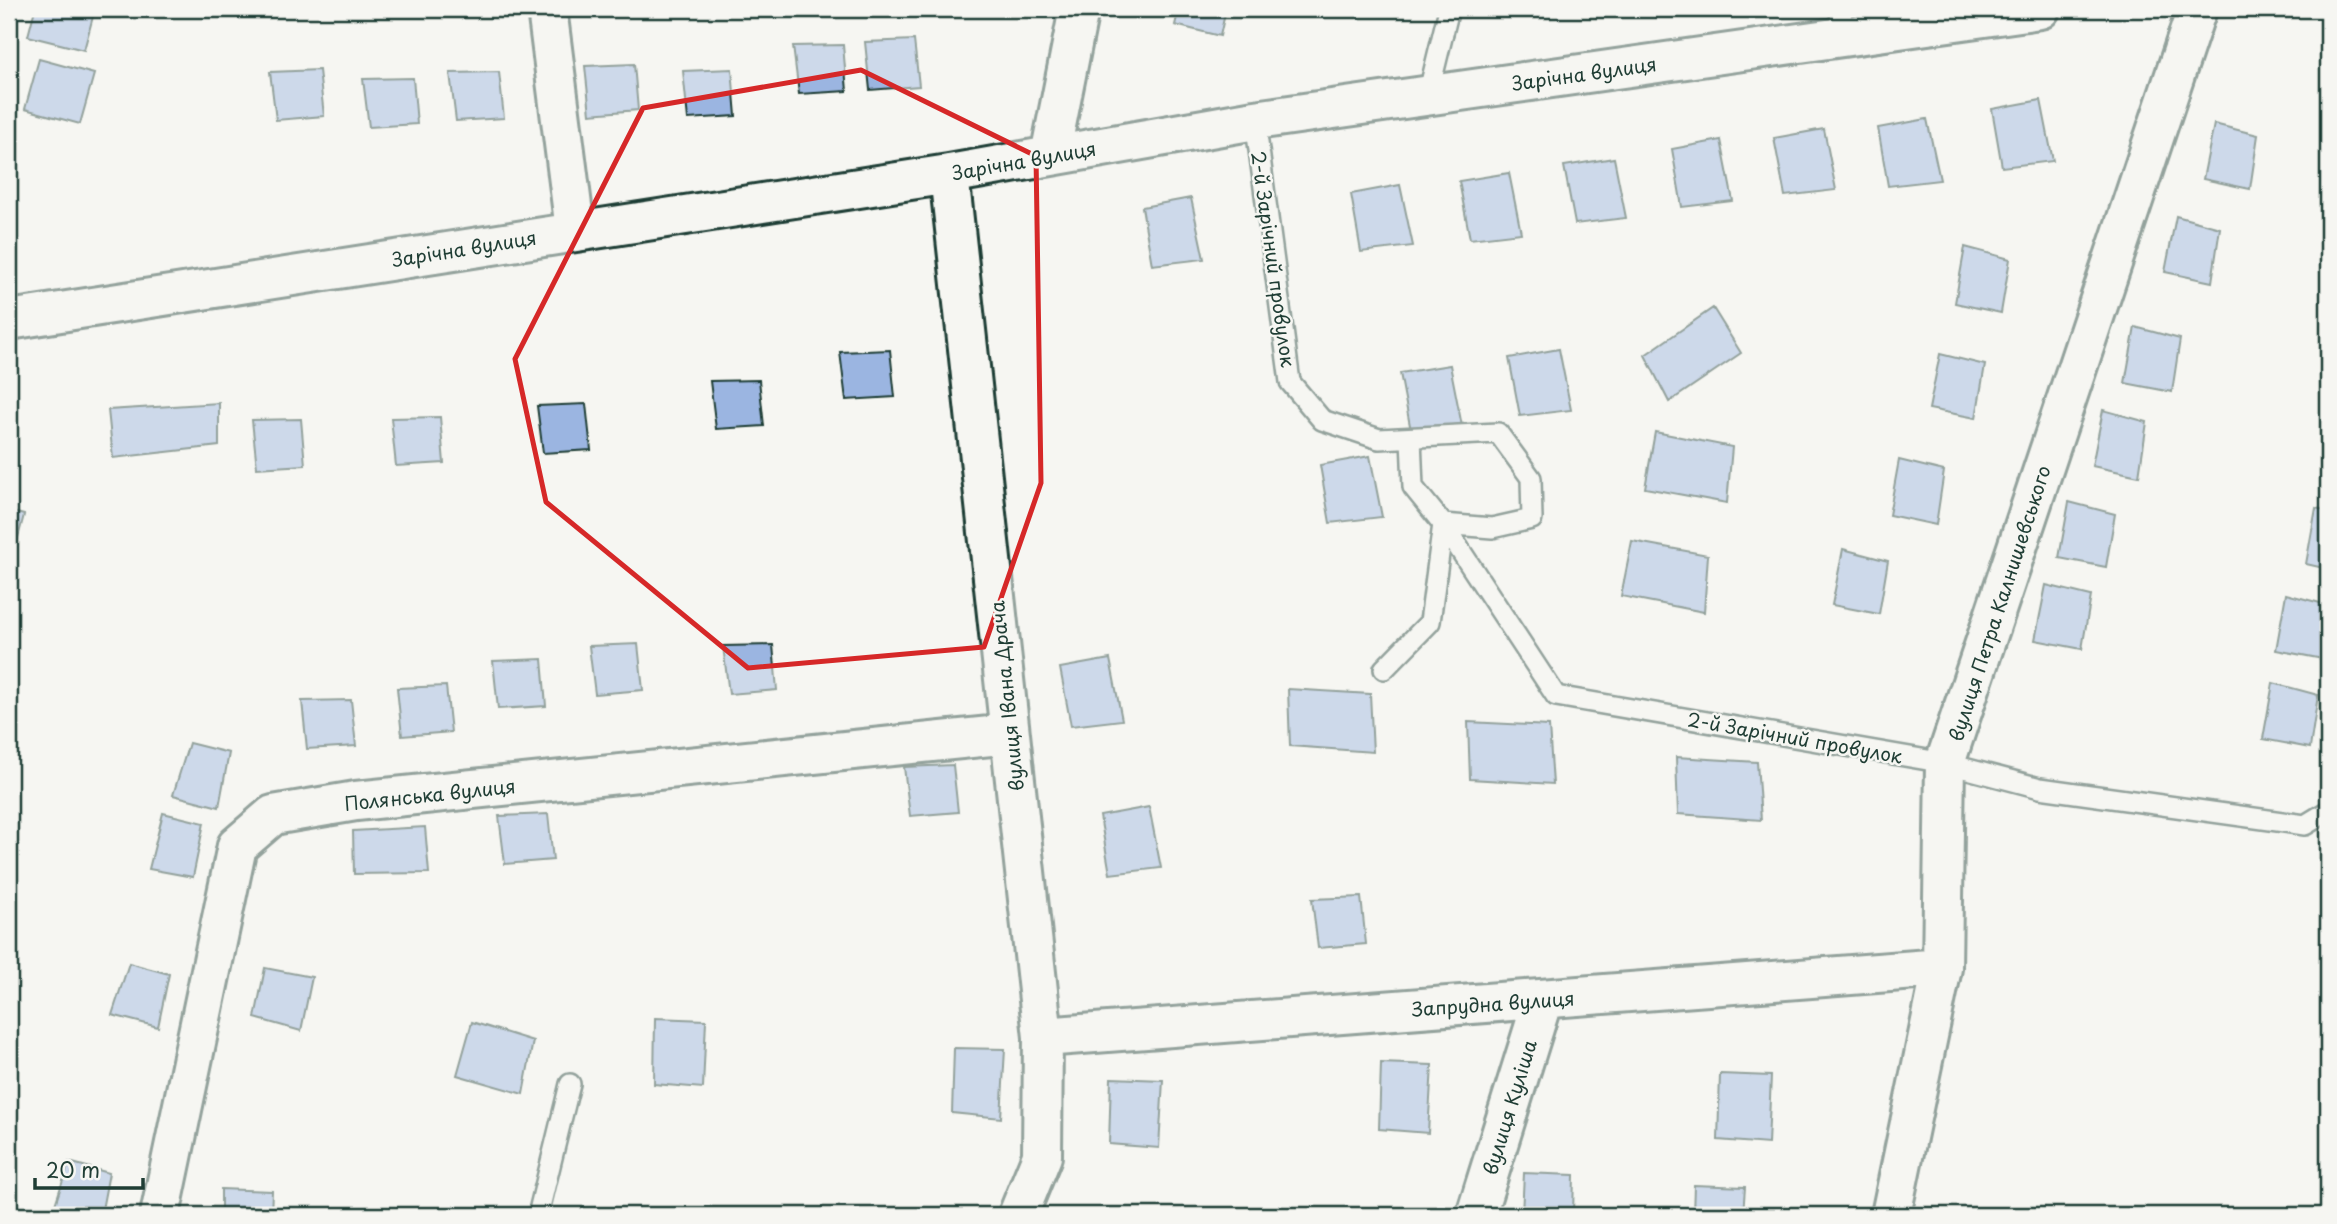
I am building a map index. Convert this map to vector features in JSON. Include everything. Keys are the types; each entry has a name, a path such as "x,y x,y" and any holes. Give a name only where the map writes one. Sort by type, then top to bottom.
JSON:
{"street":[{"path":"547,9 575,230"},
{"path":"1050,156 1079,9"},
{"name":"Зарічна вулиця","path":"9,320 948,174 1255,120 1429,95 1839,23 2040,9"},
{"name":"вулиця Петра Калнишевського","path":"1891,1215 1942,968 1945,763 2197,9"},
{"name":"вулиця Івана Драча","path":"948,174 1043,1037 1042,1156 1018,1215"},
{"name":"Полянська вулиця","path":"160,1215 237,846 273,815 356,801 1010,734"},
{"name":"Запрудна вулиця","path":"1043,1037 1942,968"},
{"name":"вулиця Куліша","path":"1476,1215 1543,999"}],"lane":[{"path":"1429,95 1449,9"},
{"name":"2-й Зарічний провулок","path":"1255,120 1290,382 1322,420 1379,439 1498,433 1531,478 1532,519 1492,528 1443,524"},
{"name":"2-й Зарічний провулок","path":"1411,438 1413,488 1443,524 1556,696 1945,763 2040,788 2305,825 2328,811"},
{"path":"1384,669 1430,622 1443,524"},
{"path":"538,1215 570,1084"}],"highlighted area":[{"path":"861,70 1036,156 1041,483 984,647 748,668 546,502 515,359 643,108"}],"building":[{"path":"35,9 95,9 84,50 28,36"},
{"path":"1179,9 1226,9 1220,36 1175,25"},
{"path":"914,40 919,86 870,90 865,42"},
{"path":"843,45 847,91 799,94 793,46"},
{"path":"39,59 94,74 80,124 25,109"},
{"path":"634,64 638,110 590,114 585,66"},
{"path":"732,69 736,116 688,119 683,71"},
{"path":"319,70 324,116 276,120 270,72"},
{"path":"499,72 504,118 456,121 450,73"},
{"path":"413,78 417,124 369,127 363,79"},
{"path":"2041,100 2053,161 2002,167 1992,109"},
{"path":"1927,119 1940,180 1888,186 1878,128"},
{"path":"2214,124 2258,135 2250,189 2203,179"},
{"path":"1824,129 1836,190 1785,196 1774,138"},
{"path":"1721,140 1733,201 1682,207 1672,149"},
{"path":"1614,158 1626,218 1575,224 1564,166"},
{"path":"1509,173 1521,233 1470,239 1459,181"},
{"path":"1400,185 1413,246 1361,252 1351,194"},
{"path":"1191,198 1204,259 1152,265 1142,207"},
{"path":"2176,216 2220,228 2212,282 2165,272"},
{"path":"1965,247 2010,259 2001,313 1955,303"},
{"path":"1713,308 1741,353 1669,402 1645,355"},
{"path":"2135,327 2180,339 2172,392 2125,383"},
{"path":"1559,349 1571,410 1520,416 1509,358"},
{"path":"890,350 895,397 846,400 840,352"},
{"path":"1940,354 1985,365 1976,418 1929,409"},
{"path":"1450,365 1462,426 1411,431 1400,373"},
{"path":"759,380 764,426 716,429 710,381"},
{"path":"219,403 219,446 113,458 108,410"},
{"path":"586,404 591,450 543,453 537,406"},
{"path":"2103,410 2147,422 2139,476 2092,466"},
{"path":"440,417 444,463 396,466 391,418"},
{"path":"301,419 305,465 257,468 252,420"},
{"path":"1655,432 1732,447 1727,503 1645,488"},
{"path":"1370,456 1382,517 1330,523 1320,465"},
{"path":"1899,460 1944,471 1936,525 1889,515"},
{"path":"2069,502 2115,514 2106,567 2059,558"},
{"path":"2316,508 2328,511 2328,569 2306,564"},
{"path":"9,511 24,515 11,564 9,564"},
{"path":"1632,541 1708,555 1704,612 1621,596"},
{"path":"1843,549 1888,561 1879,614 1832,605"},
{"path":"2046,585 2091,596 2082,649 2035,640"},
{"path":"2286,594 2328,605 2323,659 2276,650"},
{"path":"638,644 643,690 595,694 589,646"},
{"path":"773,645 777,690 729,694 723,646"},
{"path":"542,659 546,706 498,709 493,661"},
{"path":"1110,659 1122,720 1071,726 1060,668"},
{"path":"2273,683 2318,695 2310,748 2263,739"},
{"path":"446,686 451,732 402,736 397,688"},
{"path":"1288,689 1370,694 1373,752 1290,746"},
{"path":"351,700 356,746 307,749 302,701"},
{"path":"1468,722 1549,726 1553,784 1470,779"},
{"path":"189,743 229,753 219,807 173,795"},
{"path":"1676,757 1757,762 1761,820 1678,814"},
{"path":"953,765 958,812 910,816 904,767"},
{"path":"1149,807 1161,868 1110,874 1100,816"},
{"path":"163,813 204,823 193,877 149,869"},
{"path":"548,814 553,860 505,864 499,816"},
{"path":"425,827 429,873 354,874 353,831"},
{"path":"1361,897 1366,944 1318,948 1312,899"},
{"path":"129,963 169,974 158,1027 112,1015"},
{"path":"265,968 312,977 301,1031 255,1018"},
{"path":"655,1018 706,1020 703,1088 654,1084"},
{"path":"472,1022 533,1041 523,1094 457,1075"},
{"path":"954,1048 1005,1049 1001,1118 952,1113"},
{"path":"1381,1063 1432,1065 1428,1133 1379,1129"},
{"path":"1720,1074 1771,1076 1768,1144 1718,1140"},
{"path":"1111,1078 1163,1080 1159,1148 1109,1144"},
{"path":"69,1162 109,1173 101,1215 52,1214"},
{"path":"1524,1173 1574,1175 1573,1215 1522,1215"},
{"path":"1694,1185 1745,1187 1743,1215 1693,1215"},
{"path":"221,1189 272,1191 271,1215 221,1215"},
{"path":"1369,1211 1420,1214 1420,1215 1369,1215"}]}
